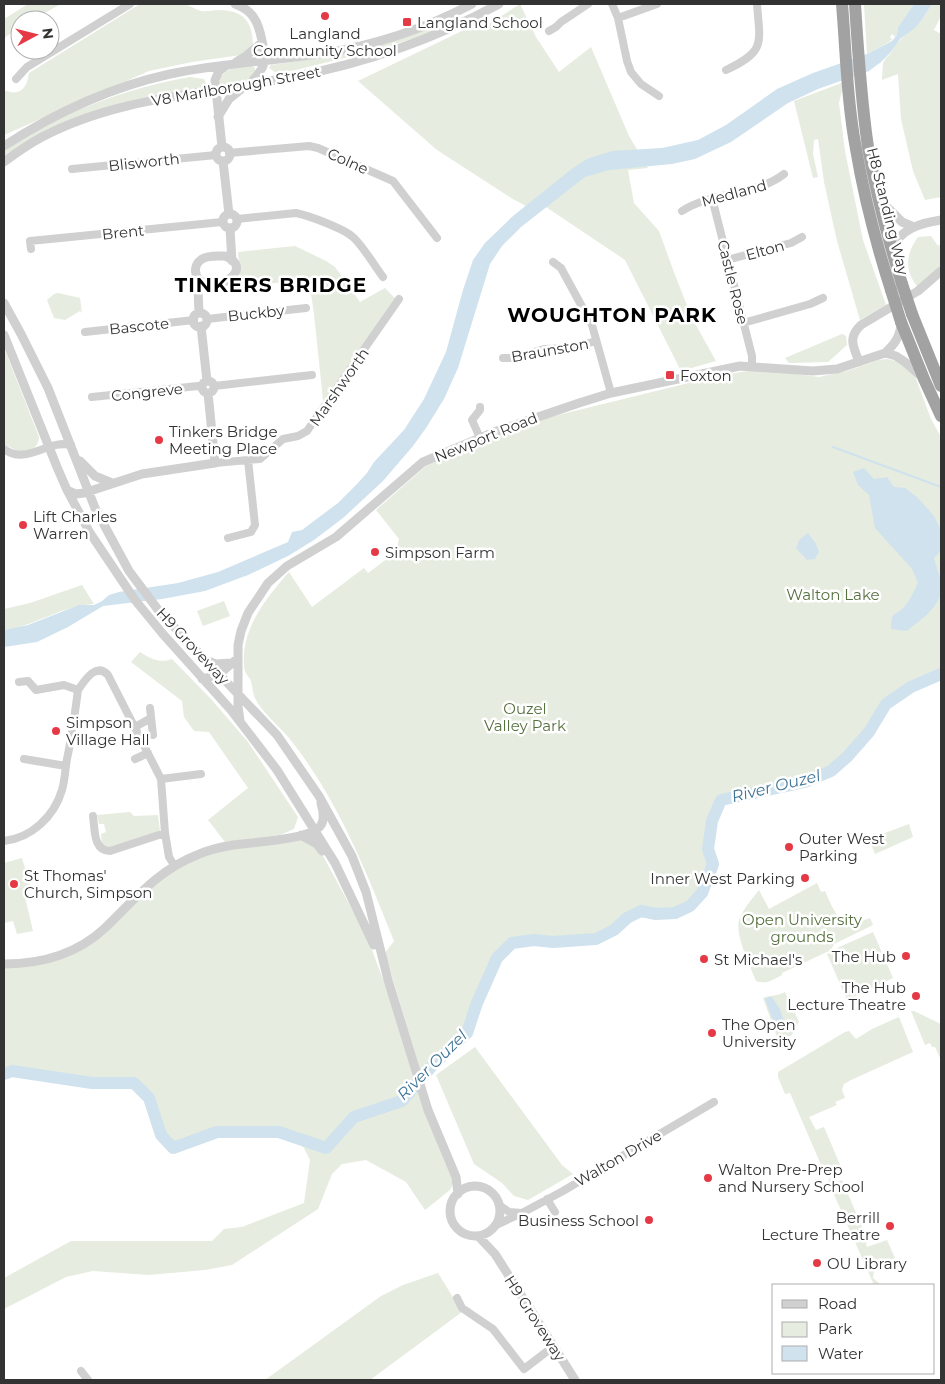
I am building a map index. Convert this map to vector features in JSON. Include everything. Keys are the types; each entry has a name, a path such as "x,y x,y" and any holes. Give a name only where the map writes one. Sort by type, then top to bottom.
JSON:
{"highway":[{"name":"H8 Standing Way","path":"842,4 850,31 856,99 855,148 878,250 912,314 941,386"},
{"name":"H8 Standing Way","path":"850,31 854,4"},
{"name":"H8 Standing Way","path":"856,99 878,198 892,250 901,322 941,416"}],"street":[{"path":"16,79 27,67 130,4"},
{"path":"230,229 236,226 218,117 215,89 216,75 246,56 259,41 259,27 254,17 245,8 236,4"},
{"name":"V8 Marlborough Street","path":"4,146 36,126 96,97 149,79 229,65 262,63 310,56 348,48 394,36 453,14 472,4"},
{"name":"V8 Marlborough Street","path":"4,162 42,137 100,113 153,100 291,78 379,56 458,25 499,4"},
{"path":"549,31 556,28 561,22 588,4"},
{"path":"612,4 618,18 626,61 631,72 641,84 659,96"},
{"path":"618,18 657,4"},
{"path":"726,70 753,55 759,45 757,4"},
{"path":"218,117 229,99 248,85 262,63 264,46 259,41"},
{"path":"262,63 276,76 291,78"},
{"path":"187,71 205,75 211,79 215,89"},
{"name":"Colne","path":"223,154 309,146 318,148 393,181 437,238"},
{"name":"Blisworth","path":"72,169 223,154"},
{"name":"Medland","path":"682,211 694,203 773,183 784,174"},
{"name":"Castle Rose","path":"712,198 752,356 752,366"},
{"path":"878,198 902,222 914,227"},
{"path":"230,229 226,228 222,222 223,217 296,213 305,215 350,234 383,277"},
{"path":"892,250 895,242 904,232 914,227 941,220"},
{"name":"Brent","path":"31,248 30,241 222,222"},
{"path":"230,229 232,261 236,269 233,277 227,282 209,284 200,281 195,274 198,262 202,258 225,256 232,261"},
{"name":"Elton","path":"727,260 791,243 802,237"},
{"path":"554,262 561,268 587,314 611,393"},
{"path":"859,362 853,347 852,338 854,332 861,325 918,291 941,271"},
{"path":"200,281 198,290 198,320 208,387 215,463"},
{"path":"743,323 810,304 824,298"},
{"name":"Marshworth","path":"86,492 157,471 260,459 283,439 298,436 307,431 399,299"},
{"path":"4,303 35,359 73,449 85,472 112,483"},
{"name":"Buckby","path":"207,319 306,308"},
{"path":"198,320 204,314 207,319"},
{"name":"Bascote","path":"85,332 198,320"},
{"path":"885,353 893,346 900,333 901,322"},
{"name":"H9 Groveway","path":"4,335 53,447 57,467 80,514 135,600 240,721 316,826 352,897 388,980"},
{"name":"Braunston","path":"503,358 513,358 544,349 571,348 596,341"},
{"path":"885,353 896,356 924,379"},
{"name":"Newport Road","path":"240,721 234,661 241,631 248,613 268,583 287,566 336,537 423,462 480,438 548,413 611,393 734,367 752,366 813,371 837,369 885,353"},
{"name":"Congreve","path":"92,397 198,386 208,387 312,375"},
{"path":"480,407 480,410 472,420 480,438"},
{"path":"53,447 62,436 63,423"},
{"path":"4,449 17,455 25,455 63,444 73,449"},
{"path":"228,538 251,532 255,525 251,516 248,460"},
{"name":"H9 Groveway","path":"85,472 86,492 129,570 174,627 277,735 339,829 366,892 388,980 428,1110 456,1177 458,1194"},
{"path":"66,488 76,494 86,492"},
{"path":"80,514 79,502 86,492"},
{"path":"205,660 216,664 234,661"},
{"path":"202,679 218,675 234,661"},
{"path":"4,841 17,839 34,830 44,822 52,811 62,791 78,690 85,679 93,672 100,670 108,675 160,779 165,833 169,857 174,865"},
{"path":"20,682 28,681 36,690 64,685 78,690"},
{"path":"150,708 152,735"},
{"path":"135,727 151,718"},
{"path":"135,759 148,753"},
{"path":"24,759 66,766"},
{"path":"160,779 201,774"},
{"path":"316,826 323,810 319,796"},
{"path":"93,816 97,842 104,851 110,851 165,833"},
{"path":"4,964 41,961 79,947 104,928 150,882 174,865 215,849 286,839 316,826 339,829"},
{"path":"297,835 316,844 322,850 340,883 352,897"},
{"name":"Walton Drive","path":"493,1228 548,1199 714,1102"},
{"path":"456,1177 473,1187"},
{"path":"473,1187 489,1191 495,1197 500,1213 493,1228 478,1236 461,1232 452,1221 451,1207 458,1194 467,1188 473,1187"},
{"path":"548,1199 555,1212"},
{"path":"499,1205 509,1212 522,1213"},
{"name":"H9 Groveway","path":"493,1228 495,1254"},
{"name":"H9 Groveway","path":"478,1236 495,1254 507,1276 576,1380"},
{"path":"457,1298 462,1308 493,1329 524,1369 554,1346"},
{"path":"80,1371 88,1380"}],"green space":[{"path":"179,3 202,11 234,12 249,24 253,37 253,46 241,55 149,71 4,135 4,90 18,92 22,90 27,83 29,73 50,60 60,60 60,54 140,4"},
{"path":"28,4 61,4 50,10 18,10"},
{"path":"520,4 536,37 559,72 591,47 629,136 648,168 628,170 634,203 659,231 692,318 716,361 681,371 625,260 546,207 526,206 437,150 358,81 464,30 481,29"},
{"path":"864,4 914,4 898,27 897,35 895,37 892,34 890,37 892,39 889,42 867,54"},
{"path":"932,4 941,4 941,16 934,30 941,34 941,197 925,200 913,171 901,119 898,74 882,80 883,63 886,58 896,44 923,18"},
{"path":"10,15 10,34 4,38 4,19"},
{"path":"436,25 438,30 380,49 296,70 276,73 269,68 271,65 338,55 369,48"},
{"path":"252,66 255,68 255,71 248,80 222,85 220,83 223,74 227,71"},
{"path":"190,77 204,79 205,86 139,99 98,111 65,124 4,157 4,150 33,131 89,105 150,85"},
{"path":"844,82 839,103 845,151 863,240 886,305 860,320 837,241 824,182 818,139 814,140 813,154 818,177 813,178 794,101"},
{"path":"931,236 938,246 941,244 941,266 927,280 917,286 908,268 909,255 918,237"},
{"path":"295,246 335,267 360,302 385,288 395,298 325,400 323,400 309,280 241,286 238,252"},
{"path":"58,293 80,298 82,313 80,311 65,320 54,318 47,300"},
{"path":"842,334 846,336 847,345 828,362 789,363 785,358"},
{"path":"4,348 39,437 36,446 21,453 4,444"},
{"name":"Ouzel Valley Park","path":"887,359 900,362 915,376 931,419 941,437 941,674 911,687 886,704 869,732 847,757 831,771 805,782 721,800 712,821 708,849 713,864 708,883 690,906 675,913 656,914 641,911 627,918 614,930 596,939 553,942 534,940 512,943 497,958 477,1003 467,1033 419,1081 456,1177 450,1190 425,1210 406,1182 366,1160 342,1164 332,1174 318,1209 232,1265 205,1270 149,1275 93,1271 66,1277 4,1309 4,1278 71,1241 212,1241 224,1229 242,1227 304,1203 310,1160 304,1148 293,1137 279,1132 217,1132 173,1148 161,1135 149,1098 134,1083 92,1083 12,1071 4,1074 4,964 26,963 79,947 129,903 194,856 293,836 313,845 322,854 368,939 415,1066 418,1063 385,953 394,941 361,861 322,785 289,738 258,703 254,696 251,681 245,670 244,652 251,627 264,603 289,572 312,607 364,568 368,573 396,552 399,539 376,510 426,466 498,434 538,420 709,378 752,370 819,377"},
{"path":"82,585 94,604 71,608 15,628 4,630 4,609 30,603"},
{"path":"224,601 230,616 203,626 197,611"},
{"path":"140,652 159,661 172,659 211,699 248,742 298,817 294,829 280,835 225,842 208,820 248,788 209,732 194,731 184,717 182,701 131,662"},
{"path":"130,812 134,816 158,815 160,831 111,848 102,845 101,834 106,832 104,824 99,824 97,815"},
{"path":"909,824 913,837 875,854 869,839"},
{"path":"22,858 31,890 24,893 33,931 17,934 13,921 4,923 4,863"},
{"name":"Open University grounds","path":"817,883 821,892 825,891 835,911 846,923 851,925 870,918 873,925 834,944 831,950 782,973 782,975 772,980 766,982 756,981 739,934 739,920 745,908 759,890 769,909"},
{"path":"873,932 893,978 847,1000 827,954 835,951 839,958 841,958 837,948"},
{"path":"785,992 799,1022 791,1036 777,1037 763,998"},
{"path":"911,1011 941,1024 941,1060 935,1047 932,1047 930,1043 925,1045"},
{"path":"899,1017 913,1052 844,1084 842,1090 845,1098 835,1102 837,1105 809,1117 816,1130 824,1127 841,1167 827,1175 790,1093 785,1094 778,1077 778,1072 845,1032 849,1031 856,1039 872,1029"},
{"path":"475,1047 562,1165 573,1174 528,1200 514,1196 502,1183 474,1164 436,1075"},
{"path":"830,1178 837,1182 842,1180 868,1241 866,1243 867,1247 887,1240 895,1258 879,1265 878,1270 874,1271 873,1278 880,1284 874,1284 828,1181"},
{"path":"438,1273 462,1312 370,1380 265,1380 381,1296 403,1285"}],"water":[{"path":"914,4 932,4 915,28 900,39 891,52 869,71 818,89 788,103 731,142 695,159 672,164 609,170 585,177 521,227 502,246 490,264 458,368 444,399 426,428 383,481 343,518 314,540 288,556 248,575 205,591 162,599 103,606 68,627 37,642 4,647 4,630 28,625 79,605 94,605 109,595 119,592 178,583 218,572 288,542 292,532 302,530 338,503 404,430 424,399 446,352 473,260 485,243 513,216 587,159 612,151 662,148 698,140 726,125 777,89 813,73 867,54 892,41 897,35 898,27"},
{"name":"Walton Lake","path":"864,468 874,479 887,477 894,487 905,488 917,497 934,516 941,530 941,551 934,558 941,581 939,597 931,610 907,631 891,629 892,619 907,604 918,583 912,569 875,528 869,495 858,485 853,472"},
{"path":"808,533 819,552 815,559 807,560 796,548 800,539"},
{"path":"772,997 780,1009 786,1027 784,1030 779,1031 776,1029 765,999"}],"waterway":[{"path":"833,447 941,487"},
{"name":"River Ouzel","path":"4,1074 12,1071 92,1083 134,1083 149,1098 161,1135 173,1148 217,1132 279,1132 326,1148 354,1117 402,1101 431,1067 467,1033 477,1003 497,958 512,943 534,940 553,942 596,939 614,930 627,918 641,911 656,914 675,913 690,906 702,893 713,864 708,849 712,821 721,800 805,782 831,771 847,757 869,732 886,704 911,687 941,674"}],"place":[{"name":"Langland Community School","path":"325,16"},
{"name":"Langland School","path":"407,22"},
{"name":"Foxton","path":"670,375"},
{"name":"Tinkers Bridge Meeting Place","path":"159,440"},
{"name":"Lift Charles Warren","path":"23,525"},
{"name":"Simpson Farm","path":"375,552"},
{"name":"Simpson Village Hall","path":"56,731"},
{"name":"Outer West Parking","path":"789,847"},
{"name":"Inner West Parking","path":"805,878"},
{"name":"St Thomas' Church, Simpson","path":"14,884"},
{"name":"The Hub","path":"906,956"},
{"name":"St Michael's","path":"704,959"},
{"name":"The Hub Lecture Theatre","path":"916,996"},
{"name":"The Open University","path":"712,1033"},
{"name":"Walton Pre-Prep and Nursery School","path":"708,1178"},
{"name":"Business School","path":"649,1220"},
{"name":"Berrill Lecture Theatre","path":"890,1226"},
{"name":"OU Library","path":"817,1263"}],"district":[{"name":"TINKERS BRIDGE","path":"271,285"},
{"name":"WOUGHTON PARK","path":"612,315"}]}
